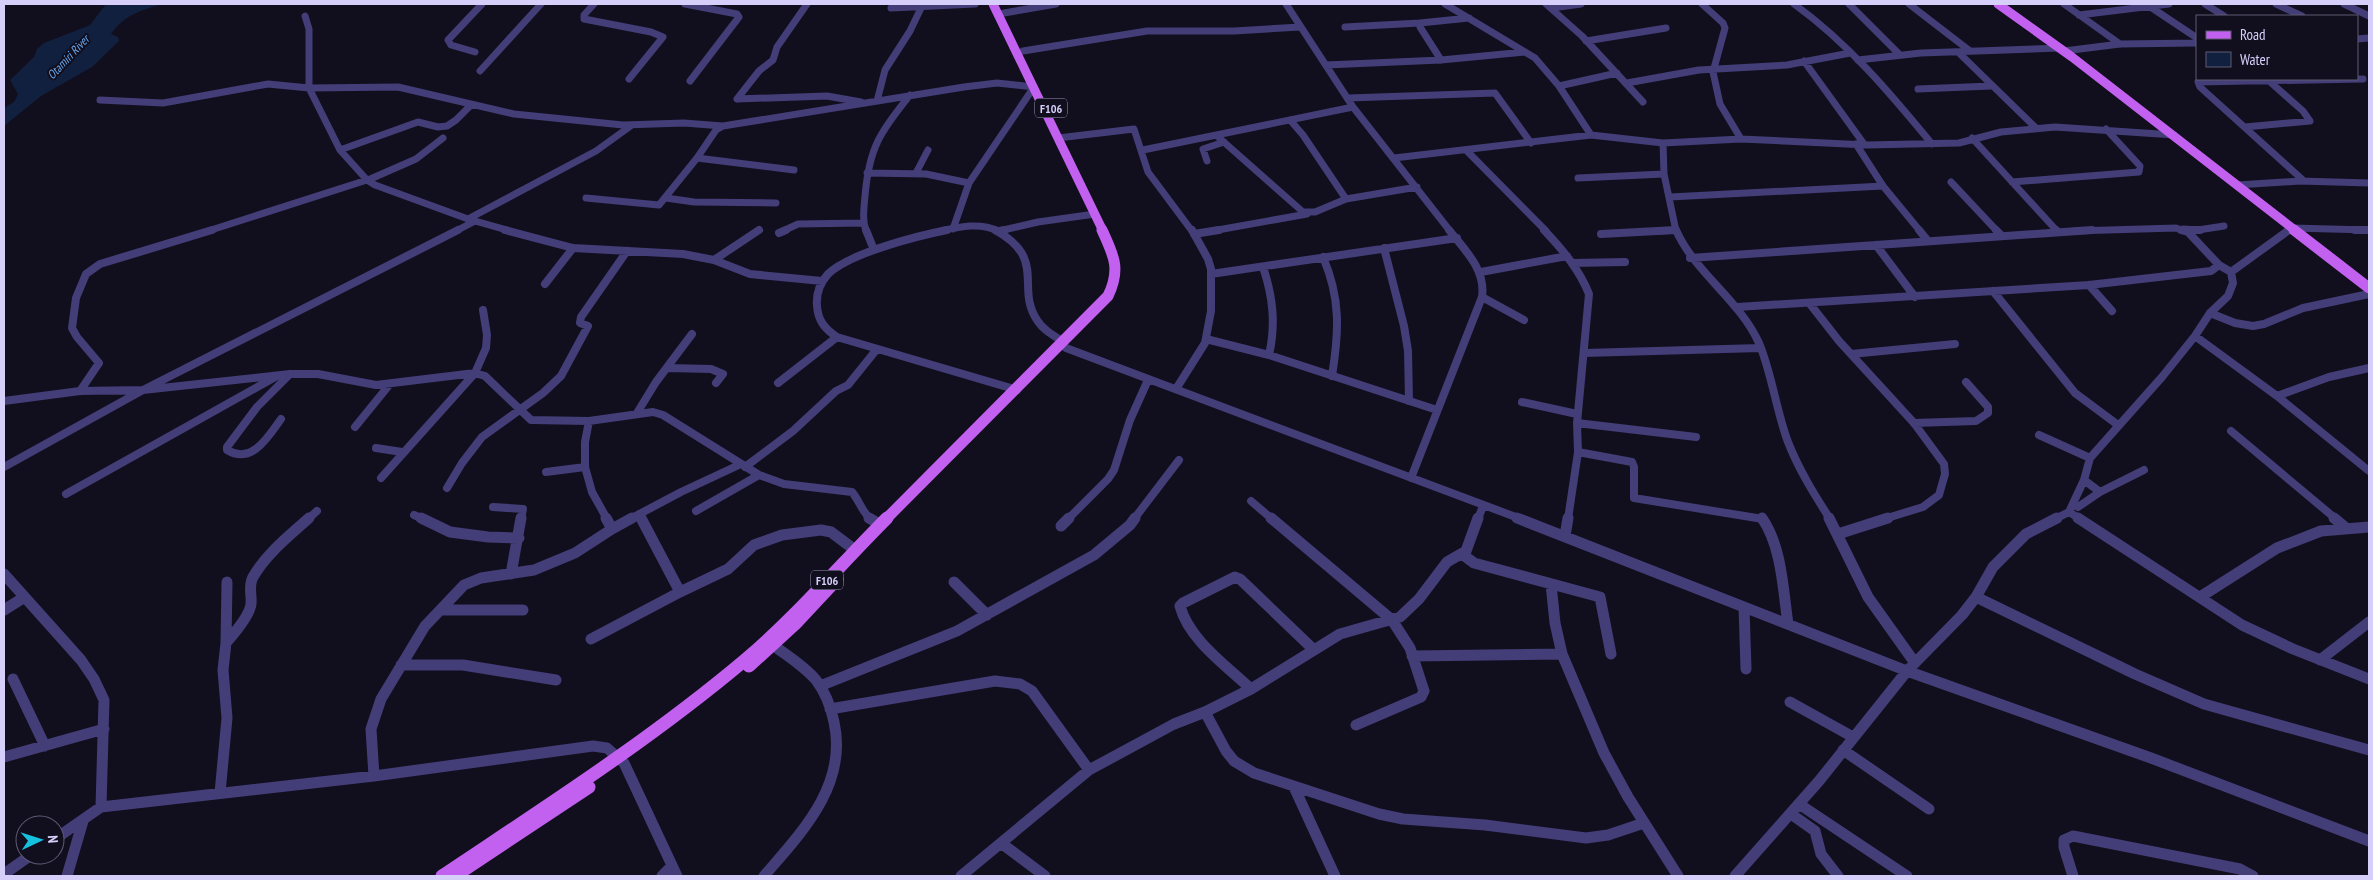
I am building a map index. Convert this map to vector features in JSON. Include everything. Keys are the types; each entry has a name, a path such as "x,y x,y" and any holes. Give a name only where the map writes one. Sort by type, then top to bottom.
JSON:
{"main road":[{"name":"F106","path":"993,4 1014,40 1023,51 1061,137"},
{"name":"F106","path":"442,876 622,760 745,660 806,603 855,550 1017,390 1114,298 1122,282 1121,264 1117,249 1034,87 999,4"},
{"path":"1998,4 2062,49 2369,288"},
{"name":"F106","path":"455,876 622,760 774,646 814,607 862,554 1065,345 1108,296 1115,281 1111,250 1095,214 1090,194"}],"street":[{"path":"476,52 451,45 448,40 482,4"},
{"path":"480,71 541,4"},
{"path":"594,4 584,15 584,19 651,32 663,38 629,79"},
{"path":"686,4 701,5 737,14 739,17 690,81"},
{"path":"807,4 777,47 773,60 759,71 757,76 737,98 827,96 867,103"},
{"path":"891,8 975,4"},
{"path":"1004,13 1056,4"},
{"path":"1286,4 1353,107 1457,238 1481,272 1484,283 1482,297 1411,478"},
{"path":"1445,4 1535,58 1559,86 1591,135"},
{"path":"1549,6 1581,4"},
{"path":"1702,4 1723,23 1725,28 1713,69 1720,104 1741,139"},
{"path":"1794,4 1823,25 1858,60 1898,102 1932,144"},
{"path":"1849,4 1900,55"},
{"path":"1909,4 1970,51"},
{"path":"2064,4 2120,44"},
{"path":"2080,15 2169,4"},
{"path":"2205,4 2222,15"},
{"path":"2276,4 2300,15"},
{"path":"2344,4 2369,16"},
{"path":"1549,6 1586,41 1643,102"},
{"path":"2149,6 2196,37"},
{"path":"877,101 885,70 896,50 910,31 921,8"},
{"path":"304,16 309,29 309,88 340,150 367,180 472,220 529,238 572,248 682,254 714,260 750,274 822,281"},
{"path":"1345,27 1470,18"},
{"path":"1420,23 1420,27 1441,60"},
{"path":"1023,51 1147,31 1242,30 1300,26"},
{"path":"1586,41 1666,28"},
{"path":"1858,60 1900,55 1970,51 2062,49 2120,44 2196,43"},
{"path":"1326,65 1441,60 1525,52"},
{"path":"1958,52 2036,128"},
{"path":"1627,83 1699,70 1787,65 1850,53"},
{"path":"1804,61 1860,144 1883,186 1928,241"},
{"path":"1559,86 1617,73"},
{"path":"2245,128 2310,121 2303,111 2269,80 2198,82 2200,87 2245,128 2304,181"},
{"path":"100,100 138,104 163,102 268,84 309,88 398,87 471,106 514,114 632,125 684,123 723,126 910,95 997,83 1034,87 969,183 954,229"},
{"path":"1918,89 1992,86"},
{"path":"1348,98 1494,93 1502,100 1531,143"},
{"path":"874,250 863,223 867,173 872,151 884,127 910,95"},
{"path":"340,150 418,122 425,122 440,128 446,127 457,120 471,106"},
{"path":"1143,150 1353,107"},
{"path":"1290,120 1303,135 1346,199"},
{"path":"4,467 143,390 472,220 596,151 632,125"},
{"path":"586,198 659,205 697,158 716,130 723,126"},
{"path":"1394,158 1467,152 1591,135 1663,143 1741,139 1860,144 1932,144 1959,143 1972,138 2001,132 2036,128 2106,129 2174,135"},
{"path":"1061,137 1134,129 1143,150 1148,172 1194,234 1208,259 1211,274 1211,310 1206,339 1176,389"},
{"path":"2012,182 2139,172 2140,166 2106,129"},
{"path":"1217,136 1296,206 1308,213"},
{"path":"80,390 99,363 85,349 73,331 72,314 83,279 90,270 100,264 233,222 308,201 367,180 416,159 443,138"},
{"path":"1972,138 2058,232"},
{"path":"1206,161 1203,149 1224,142"},
{"path":"1663,143 1664,174 1676,230 1690,258 1737,307 1760,348 1788,441 1803,477 1838,534 1868,597 1915,663"},
{"path":"916,173 928,150"},
{"path":"1467,152 1517,201 1567,256 1588,285 1589,294 1577,418 1578,452 1565,536"},
{"path":"697,158 794,170"},
{"path":"867,173 916,173 969,183"},
{"path":"1578,178 1664,174"},
{"path":"2237,185 2304,181 2369,183"},
{"path":"1951,182 2001,235"},
{"path":"1670,197 1883,186"},
{"path":"1194,234 1308,213 1346,199 1417,187"},
{"path":"666,198 694,202 776,203"},
{"path":"999,231 1038,222 1095,214"},
{"path":"778,233 798,224 863,223"},
{"path":"1017,390 837,337 825,330 818,319 818,289 822,281 832,271 874,250 898,242 954,229 982,226 999,231 1019,247 1026,259 1030,282 1031,307 1036,319 1065,345 1148,380 1565,536 1907,671 2151,758 2369,841"},
{"path":"1690,258 2001,235 2058,232 2198,230 2224,226"},
{"path":"2231,272 2260,249 2292,228 2369,230"},
{"path":"2182,229 2219,265 2231,272"},
{"path":"714,260 759,230"},
{"path":"1601,234 1676,230"},
{"path":"1211,274 1457,238"},
{"path":"1876,245 1915,296"},
{"path":"545,284 572,248"},
{"path":"1384,248 1404,326 1408,351 1409,401"},
{"path":"447,488 462,463 482,437 543,393 561,376 588,326 580,323 581,317 627,251"},
{"path":"1481,272 1567,256"},
{"path":"1323,257 1335,285 1339,314 1332,376"},
{"path":"1572,263 1625,262"},
{"path":"1737,307 1810,304 2089,284 2211,271 2219,265"},
{"path":"1263,267 1273,303 1275,326 1268,355"},
{"path":"1735,876 1791,814 1907,671 1962,616 1976,597 1993,567 2026,534 2069,512 2084,480 2090,458 2196,336 2210,313 2228,296 2233,284 2231,272"},
{"path":"2089,284 2112,311"},
{"path":"1993,291 2075,392 2118,426"},
{"path":"2210,313 2235,324 2253,326 2264,324 2303,308 2369,294"},
{"path":"1482,297 1524,320"},
{"path":"1810,304 1851,354 1914,424 1944,464 1945,474 1938,495 1916,510 1838,534"},
{"path":"381,478 402,452 475,374 486,348 487,335 484,310"},
{"path":"637,413 646,395 692,334"},
{"path":"2196,336 2277,396 2369,471"},
{"path":"778,383 837,337"},
{"path":"1206,339 1268,355 1437,410"},
{"path":"1851,354 1955,344"},
{"path":"1584,353 1760,348"},
{"path":"374,776 371,728 381,699 426,626 443,610 464,585 472,581 534,570 561,560 639,514 743,465 793,431 836,391 848,384 877,349"},
{"path":"668,368 711,369 723,374 716,383"},
{"path":"2277,396 2329,377 2368,369"},
{"path":"4,401 80,390 143,390 290,374 318,374 358,383 390,384 475,374 484,376 517,410 531,420 589,421 653,412 663,415 759,475 784,484 852,492 859,500 866,517 881,525"},
{"path":"281,419 256,451 243,455 231,454 227,450 227,447 257,407 290,374"},
{"path":"66,494 279,375"},
{"path":"1061,526 1108,480 1114,470 1130,420 1148,380"},
{"path":"1914,424 1976,421 1988,413 1988,407 1966,382"},
{"path":"355,427 390,384"},
{"path":"1522,402 1577,418 1696,437"},
{"path":"589,421 585,442 585,468 592,492 612,530"},
{"path":"2231,431 2346,528"},
{"path":"2039,435 2090,458"},
{"path":"376,448 402,452"},
{"path":"1578,452 1632,462 1634,468 1634,498 1762,518 1767,522 1778,563 1788,624"},
{"path":"820,686 924,645 987,616 1094,555 1119,535 1141,512 1179,460"},
{"path":"546,472 585,468"},
{"path":"2078,507 2100,492 2144,470"},
{"path":"696,511 759,475"},
{"path":"2084,480 2100,492"},
{"path":"1251,501 1384,615 1394,620 1412,656 1424,692 1421,697 1356,725"},
{"path":"961,876 1089,770 1152,735 1205,712 1250,689 1313,649 1355,628 1394,620 1410,609 1447,562 1466,551 1483,506"},
{"path":"493,507 523,509 511,574"},
{"path":"226,643 235,633 250,606 252,578 275,549 317,511"},
{"path":"2069,512 2242,625 2369,680"},
{"path":"639,514 680,592"},
{"path":"414,515 450,532 488,537 519,538"},
{"path":"2200,597 2277,548 2321,531 2369,527"},
{"path":"591,639 728,569 754,545 782,535 821,530 831,532 855,550"},
{"path":"1462,554 1474,563 1600,597 1611,654"},
{"path":"4,574 23,598 89,669 99,684 104,700 101,807"},
{"path":"1250,689 1196,635 1180,612 1180,606 1183,603 1235,577 1240,578 1313,649"},
{"path":"220,793 227,718 223,670 226,643 227,582"},
{"path":"954,582 987,616"},
{"path":"1551,584 1555,623 1562,654 1604,753 1644,823 1678,876"},
{"path":"1976,597 2136,674 2204,704 2369,750"},
{"path":"4,610 23,598"},
{"path":"1744,607 1746,669"},
{"path":"443,610 523,610"},
{"path":"2320,660 2369,622"},
{"path":"764,876 824,799 837,751 835,719 820,686 803,667 774,646"},
{"path":"1412,656 1562,654"},
{"path":"401,665 463,665 556,680"},
{"path":"13,679 45,746"},
{"path":"830,709 995,681 1026,685 1089,770"},
{"path":"1790,702 1853,738"},
{"path":"1205,712 1226,751 1234,761 1254,773 1379,814 1426,822 1485,825 1600,838 1644,823"},
{"path":"4,757 104,730"},
{"path":"65,833 101,807 374,776 593,746 606,748 622,760 675,871 662,876"},
{"path":"1843,750 1929,809"},
{"path":"1294,787 1335,876"},
{"path":"1799,804 1907,876"},
{"path":"1791,814 1815,831 1821,854 1838,876"},
{"path":"67,876 83,821"},
{"path":"2073,876 2064,847 2064,840 2073,836 2086,837 2240,869 2253,876"},
{"path":"1001,842 1045,876"},
{"path":"4,874 17,865"}],"water":[{"name":"Otamiri River","path":"106,4 163,4 141,11 122,22 111,34 118,37 119,41 92,67 41,96 4,126 4,108 14,102 18,94 10,80 34,57 37,49 44,43 90,25"}]}
